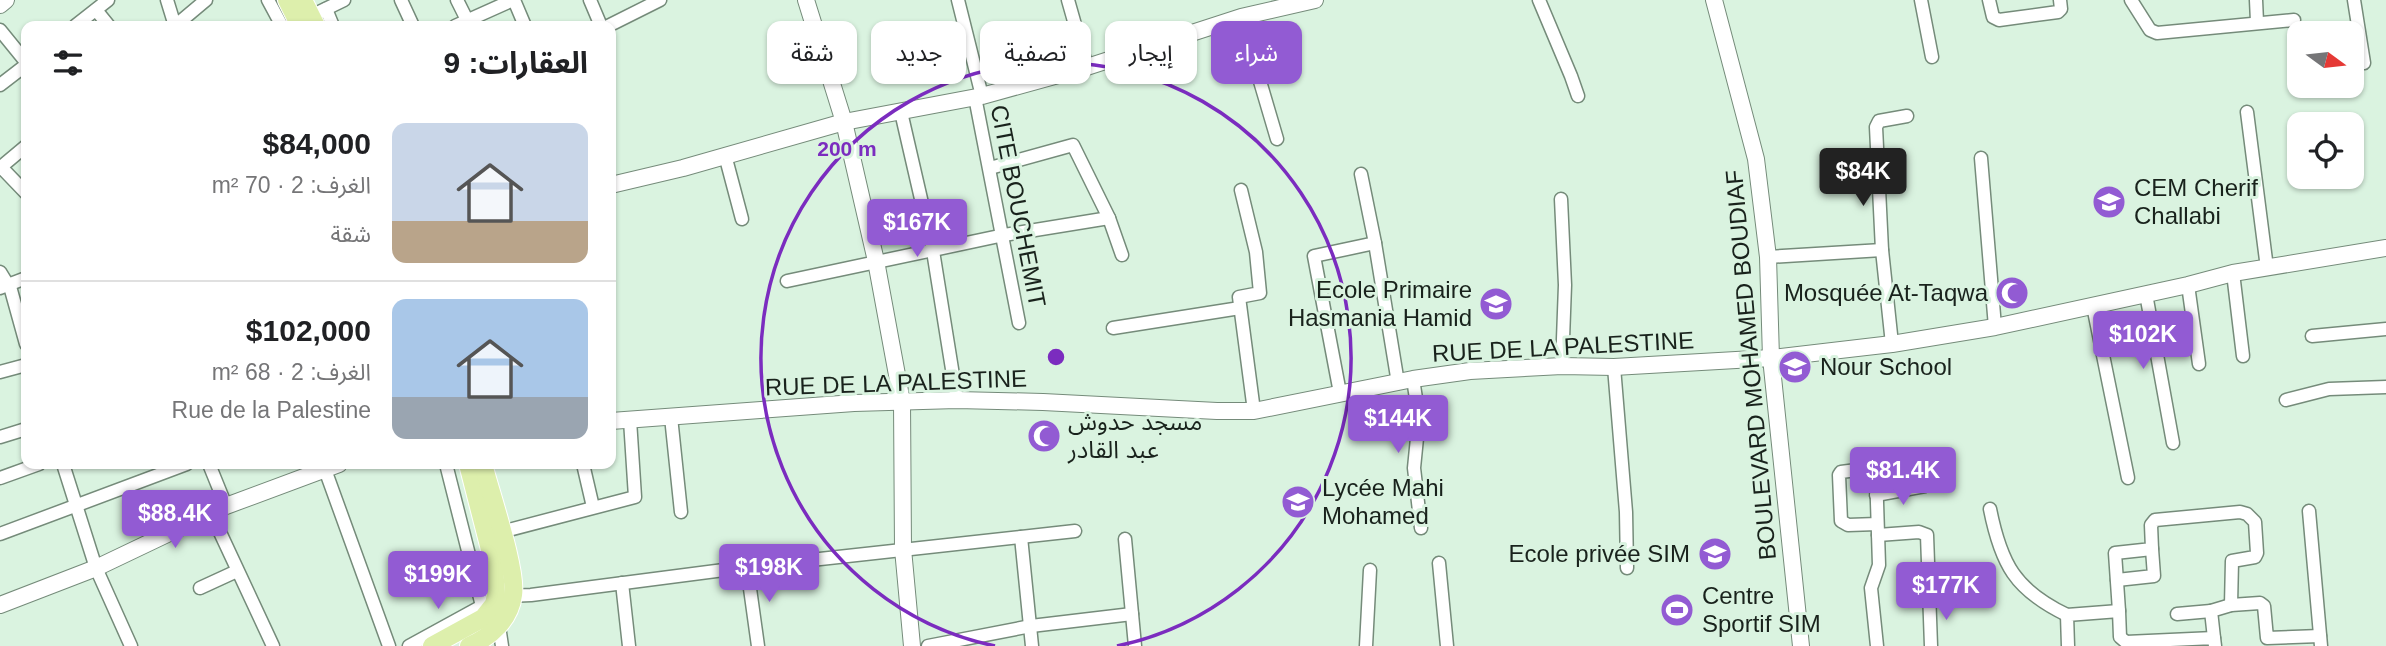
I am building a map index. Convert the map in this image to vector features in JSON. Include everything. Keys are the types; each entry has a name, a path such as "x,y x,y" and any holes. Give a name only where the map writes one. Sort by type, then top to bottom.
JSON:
{"main road":[{"path":"287,0 311,15"},
{"path":"469,469 494,565 496,607"},
{"path":"469,646 513,582 484,469"},
{"path":"432,646 463,631 496,607"}],"street":[{"path":"0,5 6,0"},
{"path":"84,0 104,21"},
{"path":"82,21 108,0"},
{"path":"167,0 173,21"},
{"path":"181,21 206,0"},
{"path":"268,0 279,21"},
{"path":"311,15 344,0"},
{"path":"401,0 411,21"},
{"path":"457,0 463,21"},
{"path":"470,21 514,0 523,21"},
{"path":"590,0 599,21"},
{"path":"616,22 658,0"},
{"path":"806,0 844,122 876,261 902,402 903,550 912,646"},
{"name":"CITE BOUCHEMIT","path":"958,0 1019,323"},
{"path":"1068,0 1074,21"},
{"path":"1091,66 1241,18 1315,0"},
{"path":"1539,0 1578,96"},
{"name":"BOULEVARD MOHAMED BOUDIAF","path":"1713,0 1756,159 1768,257 1771,358 1801,646"},
{"path":"1921,0 1932,57"},
{"path":"1989,0 1993,17 1999,20 2058,12 2061,9 2060,0"},
{"path":"2131,0 2150,30 2157,33 2294,20"},
{"path":"2256,0 2258,22"},
{"path":"2354,0 2357,21"},
{"path":"1241,18 1277,139"},
{"path":"0,30 21,57"},
{"path":"0,85 21,67"},
{"path":"616,184 844,122 978,97 1025,84"},
{"path":"901,112 933,251 957,400"},
{"path":"2247,112 2267,268"},
{"path":"1892,344 1882,250 1877,124 1879,121 1907,116"},
{"path":"990,168 1073,145 1109,218 1122,255"},
{"path":"21,150 0,167 21,189"},
{"path":"725,155 742,219"},
{"path":"1981,159 1995,327"},
{"path":"1361,174 1406,381 1419,418 1414,468 1421,528"},
{"path":"1241,190 1256,252 1260,293 1239,297 1254,411"},
{"path":"1561,199 1565,285 1562,366"},
{"path":"787,281 1004,235 1109,218"},
{"path":"1340,393 1314,256 1375,243"},
{"name":"RUE DE LA PALESTINE","path":"616,421 854,403 957,400 1254,411 1470,371 1562,366 1614,367 1771,358 1892,344 1995,327 2188,285 2233,272 2386,248"},
{"path":"1768,257 1882,250"},
{"path":"0,272 21,331"},
{"path":"2233,272 2243,356"},
{"path":"4,287 21,280"},
{"path":"2188,285 2199,364"},
{"path":"2146,294 2173,443"},
{"path":"2092,306 2128,478"},
{"path":"1113,328 1240,308"},
{"path":"2312,336 2386,329"},
{"path":"0,372 21,366"},
{"path":"1614,367 1626,512 1627,568"},
{"path":"2286,400 2329,389 2386,387"},
{"path":"671,417 681,512"},
{"path":"501,532 635,497 630,420"},
{"path":"0,437 21,431"},
{"path":"0,478 25,469"},
{"path":"65,469 96,568 131,646"},
{"path":"0,534 173,469"},
{"path":"210,469 218,510 237,571 273,646"},
{"path":"2,601 96,568 218,510 321,469"},
{"path":"330,469 389,646"},
{"path":"448,469 496,607 502,646"},
{"path":"584,469 593,507"},
{"path":"1877,646 1871,588 1879,565 1877,530 1875,469 1840,474 1843,523 1877,530 1919,532 1927,535 1931,646"},
{"path":"1876,495 1925,486"},
{"path":"1990,509 1998,546 2009,569 2024,588 2043,604 2067,615 2119,611"},
{"path":"2177,614 2211,611 2231,605 2263,604 2266,636 2269,638 2321,641 2309,511"},
{"path":"2117,580 2154,576 2151,526 2158,519 2234,512 2247,514 2255,522 2257,553 2255,556 2231,561 2231,605"},
{"path":"409,646 496,607 622,583 1075,530"},
{"path":"1021,537 1032,646"},
{"path":"1125,539 1135,646"},
{"path":"2152,549 2116,552 2120,637 2126,642 2214,642 2211,611"},
{"path":"1439,564 1447,646"},
{"path":"747,567 758,646"},
{"path":"1366,646 1370,570"},
{"path":"200,588 237,571"},
{"path":"622,583 629,646"},
{"path":"928,646 1031,626 1132,614"},
{"path":"2067,615 2068,646"}],"place":[{"name":"CEM Cherif Challabi","path":"2109,202"},
{"name":"Mosquée At-Taqwa","path":"2012,293"},
{"name":"Ecole Primaire Hasmania Hamid","path":"1496,304"},
{"name":"Nour School","path":"1795,367"},
{"name":"مسجد حدوش عبد القادر","path":"1044,436"},
{"name":"Lycée Mahi Mohamed","path":"1298,502"},
{"name":"Ecole privée SIM","path":"1715,554"},
{"name":"Centre Sportif SIM","path":"1677,610"}]}
